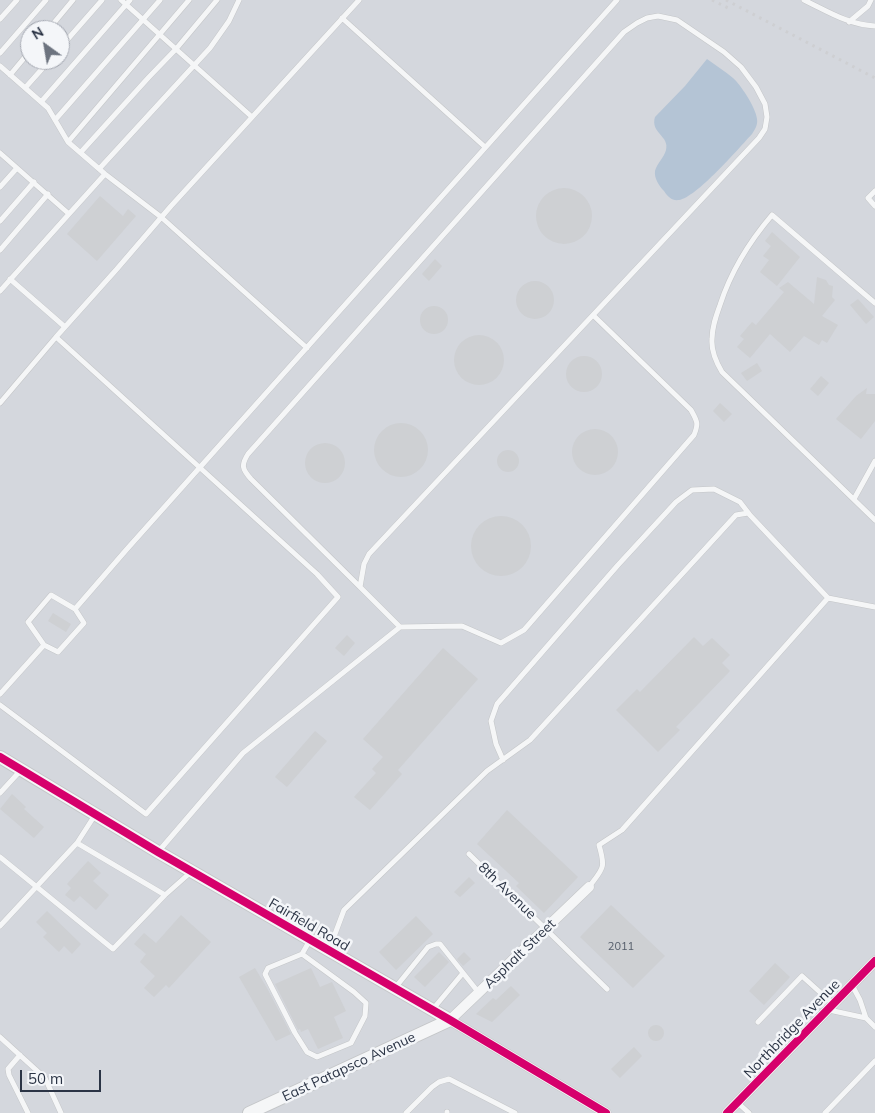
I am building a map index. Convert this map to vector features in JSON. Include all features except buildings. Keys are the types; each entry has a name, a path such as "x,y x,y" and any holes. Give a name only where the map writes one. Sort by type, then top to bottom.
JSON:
{"street":[{"name":"Fairfield Road","path":"0,757 191,872 450,1020 606,1113"},
{"name":"Asphalt Street","path":"450,1020 589,887"},
{"name":"Northbridge Avenue","path":"727,1113 875,961"},
{"name":"East Patapsco Avenue","path":"249,1113 450,1020"}],"lane":[{"path":"0,19 17,0"},
{"path":"0,53 46,0"},
{"path":"56,20 73,0"},
{"path":"70,37 102,0"},
{"path":"121,0 128,2 143,19 252,118"},
{"path":"55,120 160,0"},
{"path":"68,142 189,0"},
{"path":"81,152 217,0"},
{"path":"99,169 210,48 229,21 239,0"},
{"path":"0,403 162,217 359,0"},
{"path":"75,609 616,0"},
{"path":"804,0 849,22 875,26"},
{"path":"849,22 868,6 871,0"},
{"path":"41,102 128,2"},
{"path":"360,587 364,564 369,554 759,138 768,117 756,87 742,67 724,52 677,20 658,16 647,18 624,32 261,439 244,461 243,467 251,479 400,627"},
{"path":"342,18 485,148"},
{"path":"10,74 20,62"},
{"path":"0,66 48,108 68,142 105,174 162,217 306,348"},
{"path":"25,88 41,70"},
{"path":"0,153 70,214"},
{"path":"0,187 17,168"},
{"path":"0,291 105,174"},
{"path":"0,221 34,182"},
{"path":"875,191 868,198 875,206"},
{"path":"0,250 48,194"},
{"path":"875,303 772,215 742,256 726,286 715,320 712,340 715,360 722,372 875,520"},
{"path":"10,279 65,327"},
{"path":"158,852 243,753 400,627 462,626 501,643 524,630 694,435 697,420 691,410 592,314"},
{"path":"0,705 146,814 338,597 317,574 56,337"},
{"path":"854,498 875,461"},
{"path":"503,760 496,744 491,721 496,704 618,565 676,502 692,490 714,489 740,502 828,598 875,607"},
{"path":"329,951 344,910 486,771 530,740 736,515 748,513 750,515"},
{"path":"51,595 75,609 84,623 58,652 44,645 28,622 51,595"},
{"path":"589,887 604,864 600,845 622,830 828,598"},
{"path":"0,694 44,645"},
{"path":"0,794 21,770"},
{"path":"0,926 77,843 96,815"},
{"path":"77,843 165,894"},
{"name":"8th Avenue","path":"469,854 606,989"},
{"path":"0,857 113,949 165,894 191,872"},
{"path":"302,954 366,1003 365,1016 351,1043 317,1057 307,1052 295,1033 265,974 268,968 302,954 310,940"},
{"path":"395,989 428,947 440,944 479,993"},
{"path":"432,1010 463,973"},
{"path":"758,1022 802,976 831,1007 866,1018"},
{"path":"852,985 860,1000 866,1018 875,1027"},
{"path":"0,1037 45,1078 61,1113"},
{"path":"20,1055 8,1069 9,1075 28,1113"},
{"path":"825,1113 875,1061"},
{"path":"406,1113 432,1087 439,1082 449,1080 515,1113"},
{"path":"738,1102 749,1113"}],"shaded area":[{"path":"0,0 875,0 875,1113 0,1113"}],"water":[{"path":"707,59 730,75 740,86 754,109 757,125 752,134 728,161 706,182 686,197 674,200 667,195 655,176 656,168 665,153 666,145 655,127 655,117 685,86"}],"railway":[{"path":"712,0 732,10"},
{"path":"726,0 875,78"}],"cycle path":[{"path":"0,757 158,852 450,1020 606,1113"},
{"path":"727,1113 875,961"}]}
